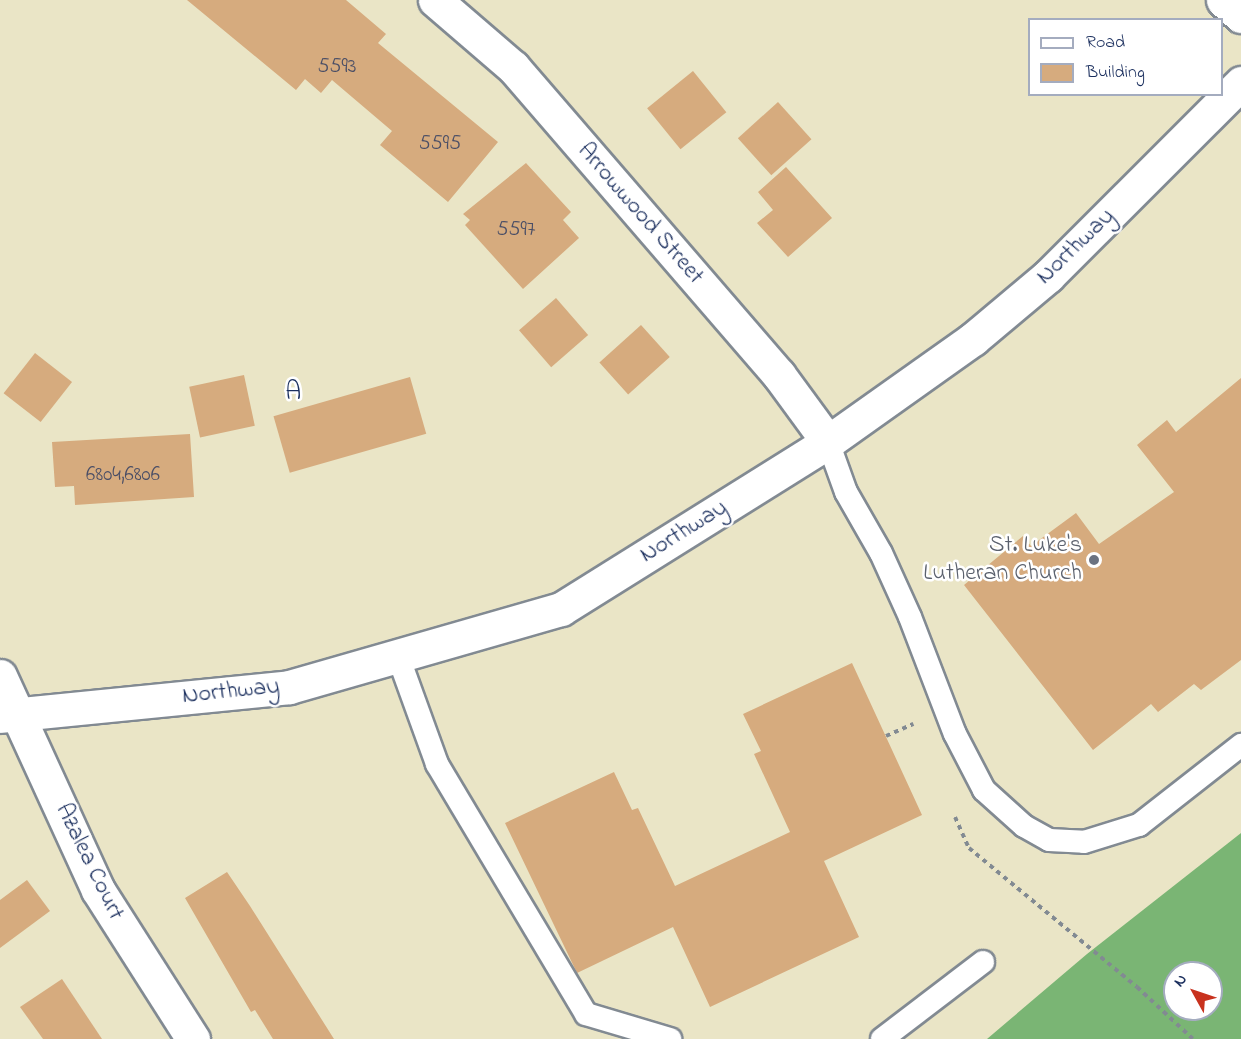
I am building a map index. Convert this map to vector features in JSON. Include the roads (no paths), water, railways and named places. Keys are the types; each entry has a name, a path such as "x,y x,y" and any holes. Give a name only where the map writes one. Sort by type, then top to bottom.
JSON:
{"street":[{"name":"Arrowwood Street","path":"435,0 513,67 779,375 828,442"},
{"path":"1223,0 1241,16"},
{"name":"Northway","path":"10,715 289,687 561,609 828,442 973,339 1048,276 1241,82"},
{"name":"Azalea Court","path":"0,676 10,715 98,890 193,1039"}],"lane":[{"path":"828,442 846,492 881,553 910,617 955,734 984,789 1024,826 1049,840 1084,842 1139,825 1241,745"},
{"path":"398,656 437,764 586,1014 670,1039"},
{"path":"882,1039 983,962"}],"place":[{"name":"St. Luke's Lutheran Church","path":"1094,560"}],"district":[{"name":"A","path":"294,394"}]}
